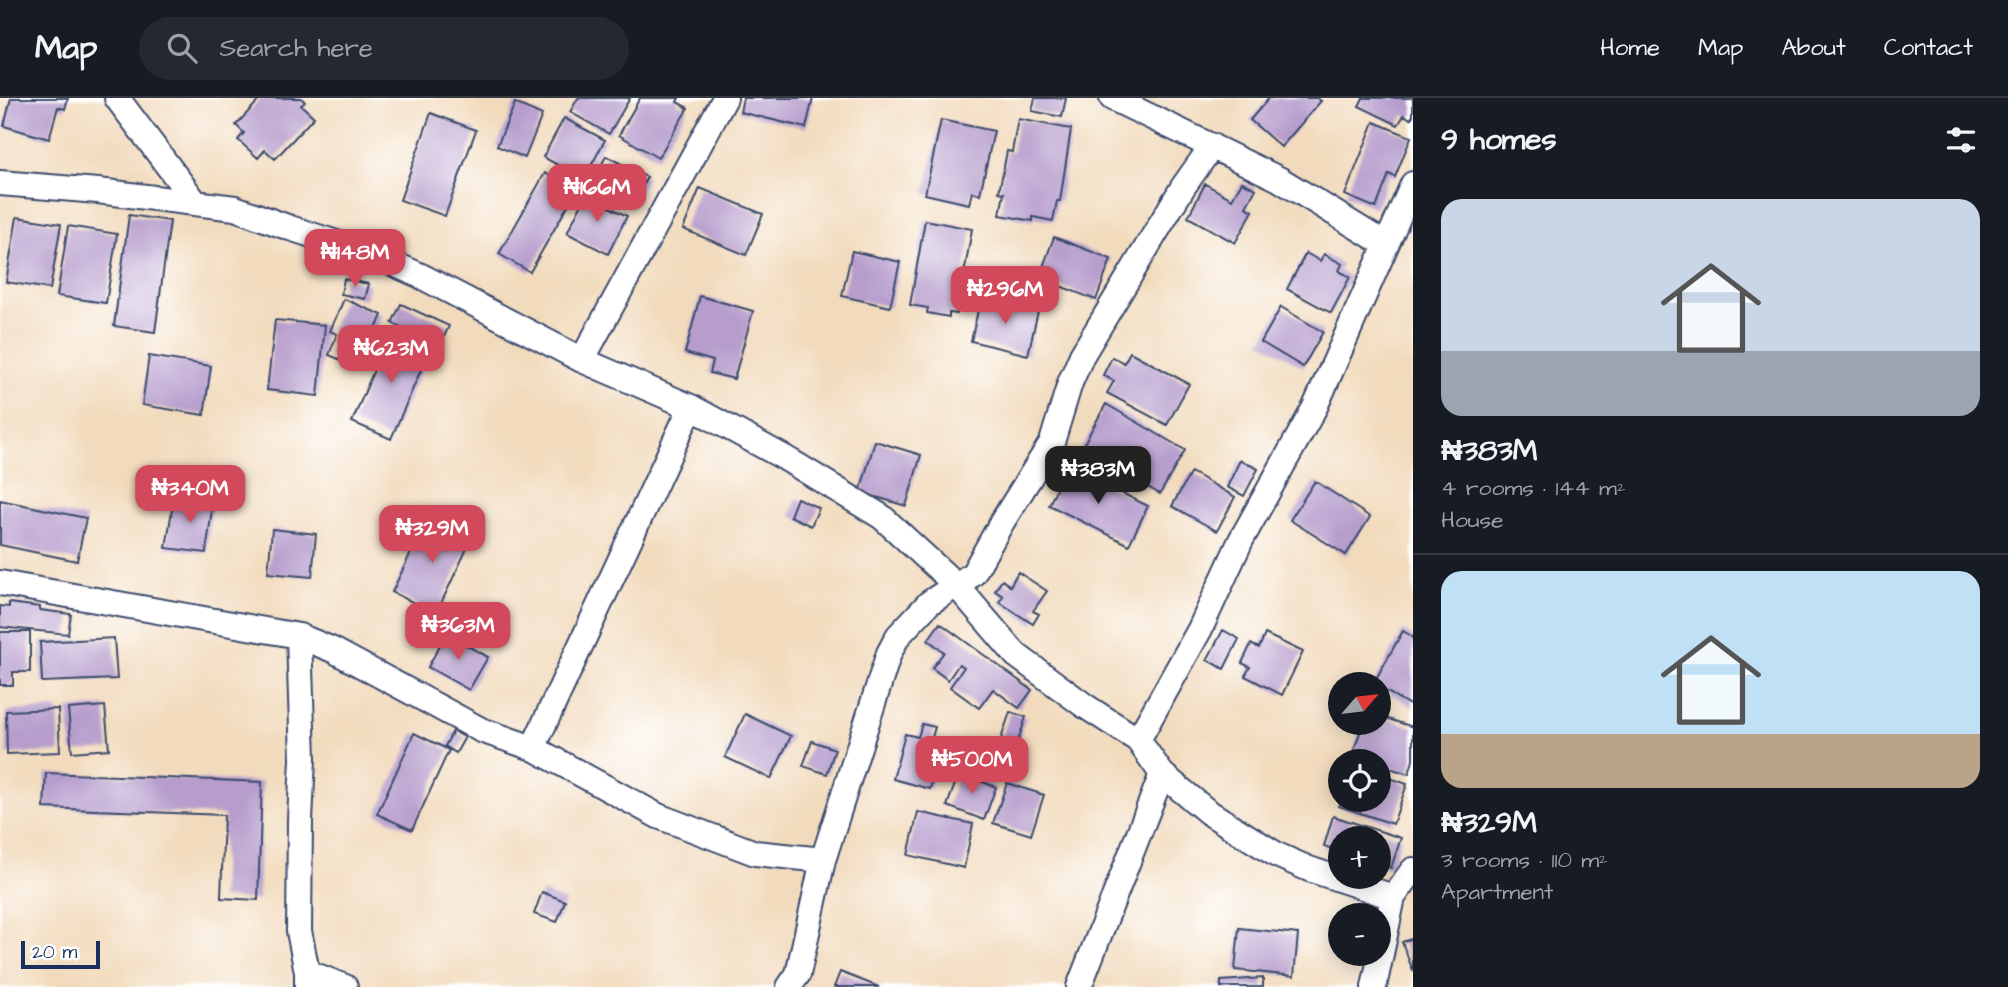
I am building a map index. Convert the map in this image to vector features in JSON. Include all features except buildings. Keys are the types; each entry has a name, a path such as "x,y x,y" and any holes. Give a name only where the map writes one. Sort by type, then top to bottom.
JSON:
{"street":[{"path":"117,98 195,202"},
{"path":"582,360 725,98"},
{"path":"1112,98 1279,179 1385,244"},
{"path":"789,987 798,974 823,860 888,653 898,636 929,604 972,574 1052,442 1070,383 1082,355 1183,187 1212,146"},
{"path":"0,183 98,191 235,208 374,255 421,276 582,360 691,407 785,458 882,517 957,586 1016,655 1085,706 1138,740 1162,774 1208,812 1277,855 1309,869 1393,897"},
{"path":"1138,740 1200,629 1241,540 1315,407 1413,184"},
{"path":"533,748 691,407"},
{"path":"0,583 299,636 333,650 481,730 533,748 658,816 755,853 823,860"},
{"path":"299,636 303,760 299,820 299,931 307,979 345,987"},
{"path":"1079,987 1162,774"},
{"path":"1374,987 1393,897 1413,870"}]}
